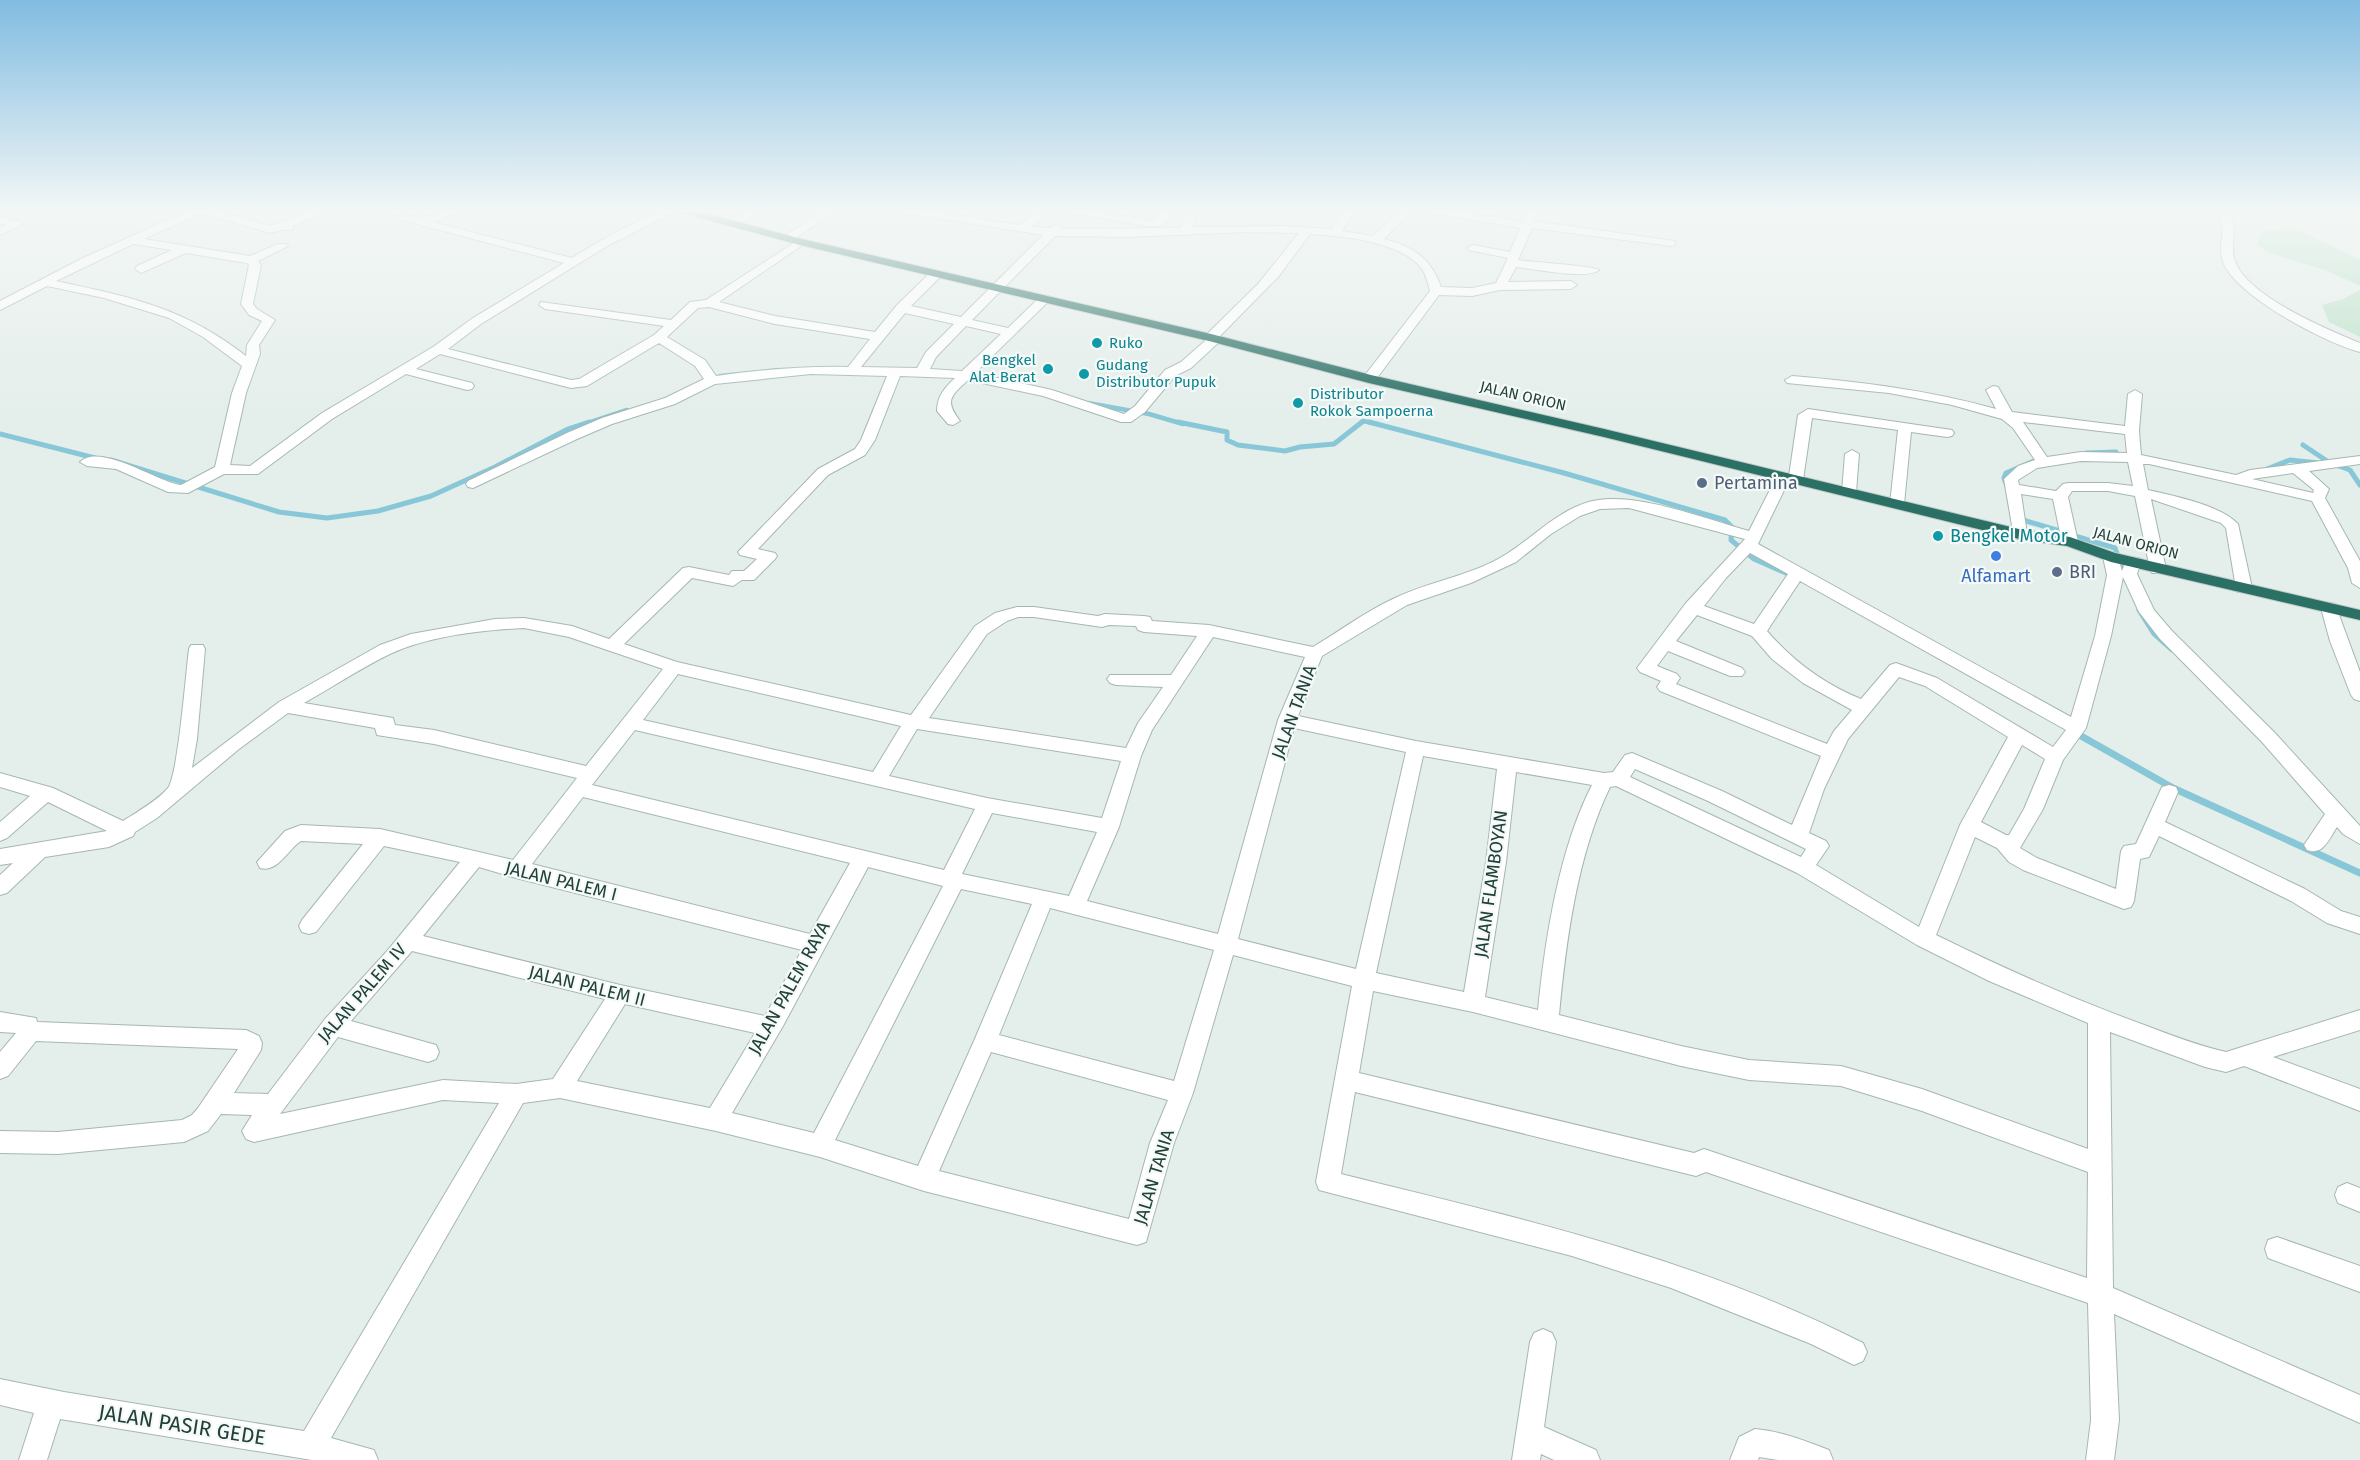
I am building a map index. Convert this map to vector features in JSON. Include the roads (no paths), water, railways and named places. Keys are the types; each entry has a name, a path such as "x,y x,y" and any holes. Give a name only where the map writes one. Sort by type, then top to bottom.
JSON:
{"highway":[{"name":"JALAN ORION","path":"950,277 1213,339 1369,380 1850,492 2019,534 2070,542 2111,557 2360,615"}],"street":[{"path":"0,306 55,277"},
{"path":"222,469 239,393 254,354 253,345 269,320 253,312 246,304 252,277"},
{"path":"87,462 102,461 119,465 173,489 189,486 222,469 253,471 327,416 438,350 477,321 548,277"},
{"path":"710,303 744,277"},
{"path":"853,370 877,336 933,277"},
{"path":"922,371 964,321 1006,277"},
{"path":"473,484 572,436 607,421 670,401 711,379 765,373 853,370 966,374 1047,393 1126,419 1170,373 1186,365 1213,339 1273,277"},
{"path":"1432,277 1436,291"},
{"path":"1500,285 1504,277"},
{"path":"2240,277 2260,296 2284,311 2360,348"},
{"path":"45,282 126,300 163,312 235,353 249,365"},
{"path":"1436,291 1472,292 1500,285 1571,285"},
{"path":"1369,380 1436,291"},
{"path":"953,421 944,411 944,401 951,389 1045,299"},
{"path":"438,350 577,384 659,338 694,305 710,303 774,320 877,336"},
{"path":"545,304 674,324"},
{"path":"902,308 1010,332"},
{"path":"659,338 700,363 711,379"},
{"path":"405,370 467,386"},
{"path":"612,645 689,572 733,581 738,576 748,576 758,567 769,556 746,552 823,472 860,452 868,440 895,373"},
{"path":"1792,381 1923,394 2007,416 2132,431"},
{"path":"1993,390 2007,416 2018,425 2044,462"},
{"path":"2135,394 2132,431 2134,458 2158,568"},
{"path":"1832,753 1666,687 1671,678 1646,668 1692,607 1746,544 1790,478 1805,414 1947,433"},
{"path":"1898,504 1905,427"},
{"path":"1850,492 1852,454"},
{"path":"2019,534 2011,479 2016,473 2030,465 2064,458 2094,455 2134,458 2237,480 2254,486 2318,498"},
{"path":"2237,480 2250,474 2351,460 2360,472"},
{"path":"2295,468 2319,484 2322,489 2318,498"},
{"path":"2060,496 2068,487 2081,485 2142,494 2192,507 2226,520 2233,526 2244,588"},
{"path":"2011,488 2060,496"},
{"path":"2060,496 2070,542"},
{"path":"2318,498 2356,568 2360,583"},
{"name":"JALAN TANIA","path":"924,1179 1137,1233 1162,1143 1182,1093 1226,944 1287,720 1315,653 1401,600 1464,579 1510,559 1546,531 1575,513 1598,505 1629,503 1719,528 1795,576 2074,732"},
{"path":"2004,843 2014,843 2020,834 2055,757 2074,732 2103,636 2115,575 2111,557"},
{"path":"2132,562 2129,574 2147,612 2166,635 2268,737 2350,829 2360,836"},
{"path":"1758,632 1795,576"},
{"path":"1692,607 1758,632 1778,655 1809,679 1841,698 1864,708"},
{"path":"2329,608 2332,631 2349,663 2360,694"},
{"path":"878,779 912,722 919,719 981,630 1001,617 1017,612 1034,612 1102,622 1104,619 1144,621 1144,626 1209,631 1315,653"},
{"path":"0,857 109,840 126,831 233,744 285,706 386,648 447,632 495,624 524,623 572,632 674,667 912,722 1132,756"},
{"path":"1074,907 1108,827 1144,728 1209,631"},
{"path":"1664,643 1736,672"},
{"path":"178,790 188,739 197,649"},
{"path":"516,870 674,667"},
{"path":"1798,836 1815,789 1840,736 1896,669 1931,682 2055,757"},
{"path":"1116,679 1174,681"},
{"path":"285,706 357,720 387,723 383,730 434,737 584,781 863,857 1044,898 1365,980 1548,1021 1681,1056 1749,1070 1841,1076 1922,1100 2100,1164"},
{"path":"1287,720 1507,765 1611,779 1804,867 1923,939 1997,975 2099,1018 2216,1060 2226,1062 2360,1020"},
{"path":"630,723 987,805 1108,827"},
{"path":"1923,939 1970,825 2018,735"},
{"path":"1416,748 1365,980 1328,1182 1572,1244 1671,1275 1819,1334 1854,1352"},
{"path":"1548,1021 1561,910 1581,838 1596,793 1632,760 1715,796 1819,846 1804,867"},
{"name":"JALAN FLAMBOYAN","path":"1473,1003 1496,862 1507,765"},
{"path":"0,780 46,794 126,831"},
{"path":"1970,825 2004,843 2016,857 2124,901 2131,851 2142,852 2169,792"},
{"path":"0,833 46,794"},
{"path":"820,1146 987,805"},
{"path":"2314,845 2333,819 2339,816"},
{"path":"2155,826 2298,895 2334,917 2360,926"},
{"name":"JALAN PALEM I","path":"267,862 292,837 305,833 380,837 475,858 814,944"},
{"path":"309,926 380,837"},
{"path":"0,887 39,851"},
{"name":"JALAN PALEM RAYA","path":"716,1119 863,857"},
{"name":"JALAN PALEM IV","path":"475,858 333,1026 271,1105 254,1131 443,1090 516,1094"},
{"path":"311,1446 474,1170 516,1094 560,1088 716,1119 820,1146 924,1179 985,1041 1044,898"},
{"name":"JALAN PALEM II","path":"407,941 620,994 769,1027"},
{"path":"560,1088 620,994"},
{"path":"2099,1018 2100,1295 2105,1420 2100,1460"},
{"path":"0,1022 27,1025 31,1031"},
{"path":"333,1026 428,1052"},
{"path":"0,1069 31,1031"},
{"path":"0,1142 58,1143 184,1131 200,1123 250,1050 251,1043 246,1040 31,1031"},
{"path":"985,1041 1182,1093"},
{"path":"2243,1056 2360,1100"},
{"path":"1347,1080 1696,1165 1704,1160 2100,1295 2360,1409"},
{"path":"213,1103 271,1105"},
{"path":"2277,1249 2360,1279"},
{"path":"1543,1342 1528,1447 1586,1460"},
{"name":"JALAN PASIR GEDE","path":"0,1392 51,1403 311,1446 364,1460"},
{"path":"33,1460 51,1403"},
{"path":"1744,1460 1749,1447 1755,1443 1771,1444 1819,1460"}],"waterway":[{"path":"720,376 778,370"},
{"path":"1004,380 1026,385"},
{"path":"1088,403 1149,414 1183,424"},
{"path":"585,424 627,410"},
{"path":"111,460 279,512 327,518 378,511 431,496 495,467 568,429 589,422"},
{"path":"1178,422 1227,432 1227,440 1238,445 1285,451 1300,447 1334,444 1362,422"},
{"path":"1362,422 1375,424"},
{"path":"1369,422 1375,424"},
{"path":"1375,424 1564,473 1725,520 1732,527 1731,540 1754,559 1795,577"},
{"path":"0,434 95,458"},
{"path":"2303,445 2330,463 2350,470 2360,485"},
{"path":"2086,453 2116,452"},
{"path":"2007,486 2004,478 2006,473 2036,460"},
{"path":"2267,469 2290,460 2318,463"},
{"path":"2023,520 2063,532"},
{"path":"2075,536 2115,548 2125,575"},
{"path":"2139,610 2154,634 2172,650"},
{"path":"2074,732 2173,788 2360,873"}],"place":[{"name":"Ruko","path":"1097,343"},
{"name":"Bengkel Alat Berat","path":"1048,369"},
{"name":"Gudang Distributor Pupuk","path":"1084,374"},
{"name":"Distributor Rokok Sampoerna","path":"1298,403"},
{"name":"Pertamina","path":"1702,483"},
{"name":"Bengkel Motor","path":"1938,536"},
{"name":"Alfamart","path":"1996,556"},
{"name":"BRI","path":"2057,572"}]}
